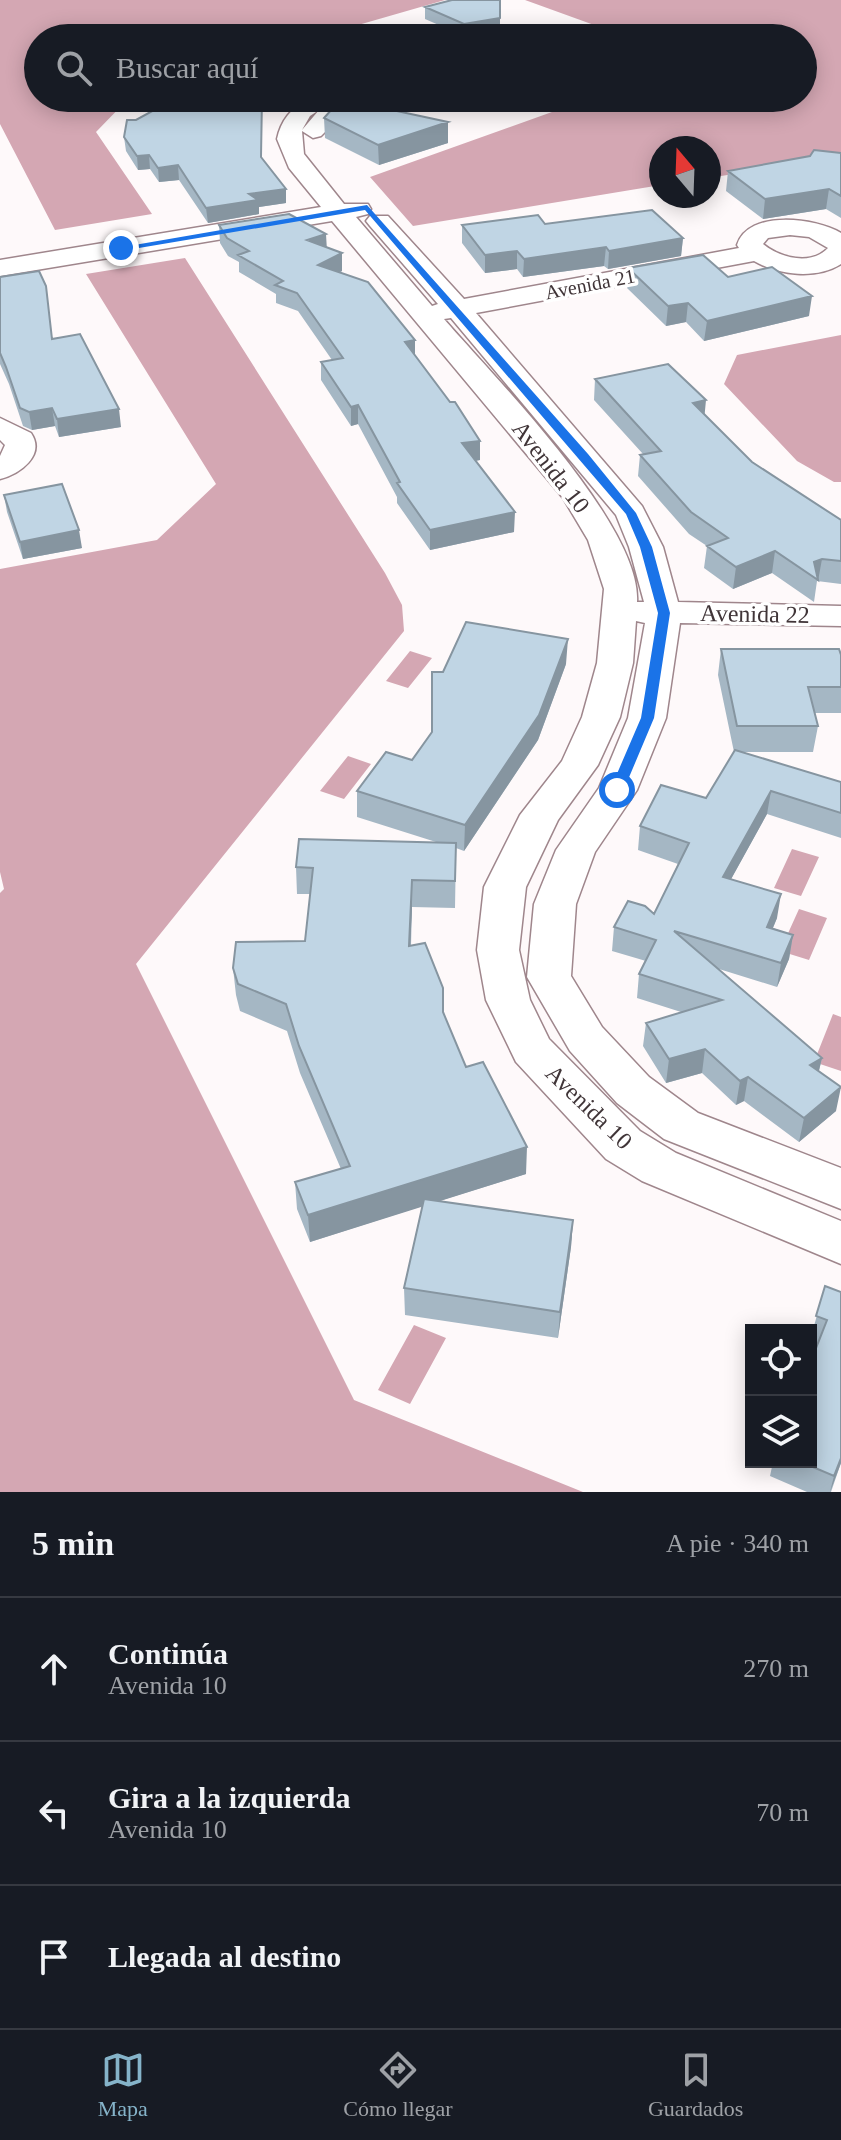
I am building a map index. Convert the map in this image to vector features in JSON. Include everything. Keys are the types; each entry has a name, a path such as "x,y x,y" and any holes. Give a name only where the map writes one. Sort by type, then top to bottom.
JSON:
{"street":[{"name":"Avenida 10","path":"304,112 294,119 289,143 293,161 348,201 442,312 631,513 646,547 664,613 647,718 617,790 576,850 555,904 549,977 595,1049 633,1090 681,1126 841,1189"},
{"path":"323,158 314,148 312,133 330,112"},
{"path":"0,268 118,242 348,201"},
{"path":"0,254 118,242"},
{"name":"Avenida 21","path":"442,312 755,253"},
{"name":"Avenida 10","path":"442,312 577,494 604,540 621,589 615,663 601,717 579,765 540,815 505,887 498,950 508,1000 532,1050 623,1145 659,1167 841,1243"},
{"path":"0,427 20,439 22,449 16,460 0,470"},
{"name":"Avenida 22","path":"621,611 841,616"}],"shaded area":[{"path":"0,0 445,0 362,24 24,24 24,112 115,112 96,132 152,214 55,230 0,124"},
{"path":"525,0 841,0 841,167 795,164 721,176 721,136 649,136 649,187 413,226 370,177 552,112 817,112 817,24 591,24"},
{"path":"185,258 385,573 402,605 404,631 136,964 354,1400 583,1492 0,1492 0,893 4,889 0,872 0,569 157,540 216,484 86,274"},
{"path":"841,335 841,482 834,482 797,461 724,384 737,355"},
{"path":"410,651 432,658 408,688 386,681"},
{"path":"348,756 371,764 344,799 320,791"},
{"path":"792,849 819,857 801,896 774,888"},
{"path":"799,909 827,918 809,960 780,951"},
{"path":"833,1014 841,1017 841,1071 814,1062"},
{"path":"414,1325 446,1338 410,1404 378,1390"}],"building":[{"path":"452,0 500,0 500,18 464,24 425,7"},
{"path":"151,112 262,112 261,157 286,189 249,194 258,200 206,208 178,165 158,168 149,155 137,156 124,137 127,120 136,120"},
{"path":"329,112 401,112 448,122 378,145 324,118"},
{"path":"814,150 841,153 841,196 829,189 765,199 728,171 810,156"},
{"path":"652,210 683,238 609,251 606,247 524,259 517,251 485,255 462,225 538,215 545,224"},
{"path":"289,214 326,234 307,240 342,253 318,265 368,282 415,340 405,342 450,402 455,402 480,441 462,443 515,512 430,530 397,483 400,482 358,405 351,407 321,362 343,358 297,293 275,285 283,281 238,255 249,251 227,238 219,225"},
{"path":"703,255 728,277 772,267 812,296 707,321 688,303 668,306 628,268"},
{"path":"39,271 46,286 52,339 80,334 119,409 57,419 52,408 29,412 20,408 0,353 0,277"},
{"path":"668,364 706,400 693,403 752,462 841,520 841,561 822,559 814,562 818,580 775,551 736,567 707,546 728,538 691,512 640,455 661,451 595,379"},
{"path":"62,484 79,530 20,542 4,495"},
{"path":"466,622 568,639 539,715 465,825 357,791 386,752 412,760 432,732 432,672 443,672"},
{"path":"721,649 839,649 841,687 808,687 818,726 737,726"},
{"path":"735,750 841,782 841,813 771,791 723,877 781,894 767,927 793,935 781,963 674,931 822,1058 810,1065 841,1087 804,1118 748,1077 740,1081 705,1049 669,1059 646,1023 722,1000 639,974 656,940 614,927 628,901 645,906 654,914 689,843 640,826 661,785 706,798"},
{"path":"299,839 456,843 455,881 412,880 409,946 425,943 443,988 443,1012 466,1067 483,1062 527,1147 308,1215 295,1182 350,1166 299,1046 286,1004 238,984 233,968 236,942 305,941 313,868 296,867"},
{"path":"424,1199 573,1220 560,1312 404,1288"},
{"path":"825,1286 841,1292 841,1458 834,1476 815,1468 817,1346 827,1320 816,1316"}],"route":[{"path":"121,248 367,208 585,456 631,513 646,547 664,613 647,718 617,790"}]}
